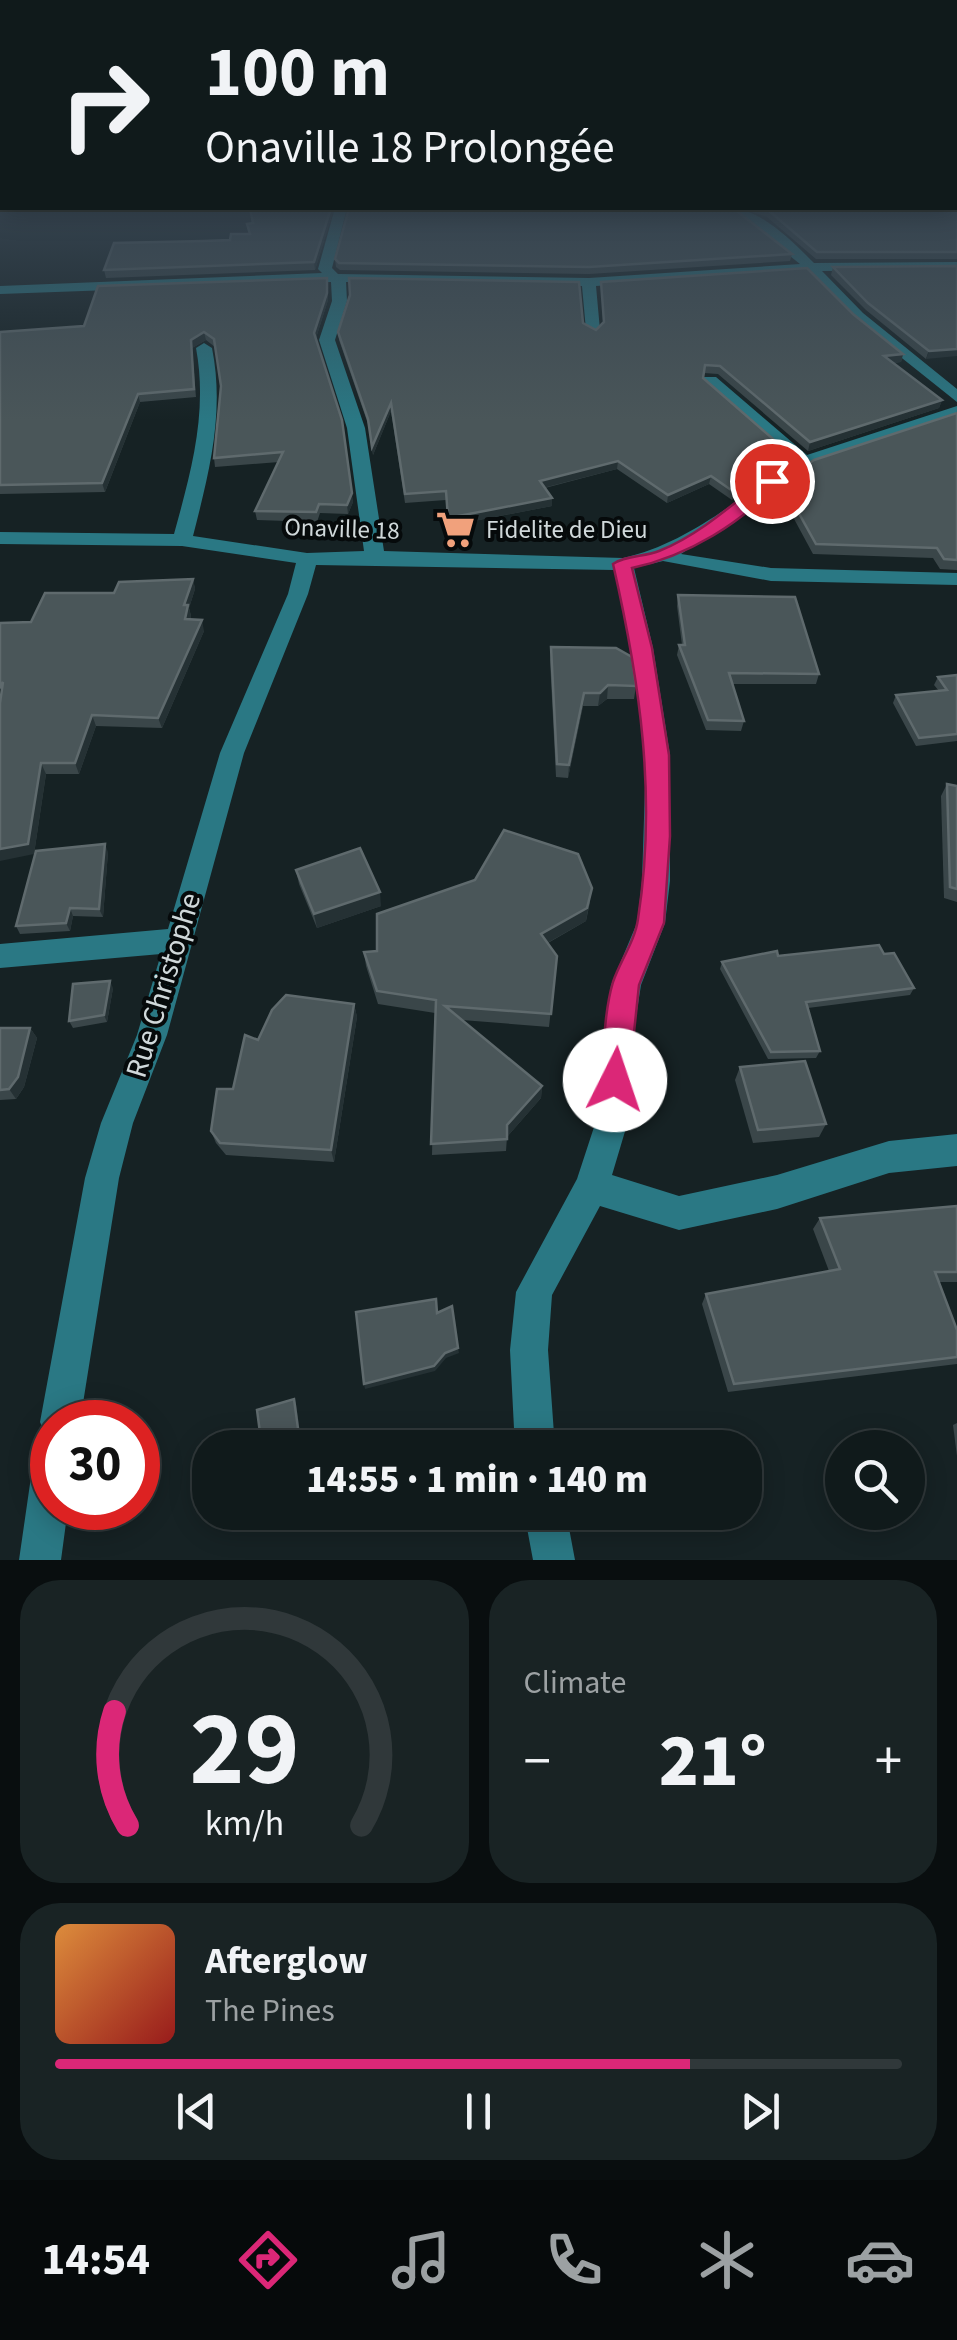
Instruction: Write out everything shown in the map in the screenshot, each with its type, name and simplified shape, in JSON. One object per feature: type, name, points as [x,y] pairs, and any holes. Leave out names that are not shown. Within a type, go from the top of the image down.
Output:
[{"type":"street","points":[[0,290],[330,277],[588,282],[679,276]]},
{"type":"street","points":[[817,276],[858,316],[957,398]]},
{"type":"street","points":[[330,277],[339,282],[342,298],[340,311],[328,330],[328,340],[356,428],[375,557]]},
{"type":"street","points":[[588,282],[593,330]]},
{"type":"street","points":[[182,540],[205,442],[210,369],[204,348]]},
{"type":"street","points":[[710,380],[804,462]]},
{"type":"street","points":[[664,556],[715,526],[772,481],[804,462],[957,411]]},
{"type":"street","name":"Onaville 18","points":[[0,538],[182,540],[307,559],[375,557],[622,564],[664,556]]},
{"type":"street","points":[[664,556],[695,566],[774,573],[957,579]]},
{"type":"street","name":"Rue Christophe","points":[[64,1400],[102,1178],[117,1123],[152,1035],[232,753],[298,594],[307,559]]},
{"type":"street","points":[[534,1430],[529,1350],[534,1292],[592,1186],[613,1118],[617,1043],[626,985],[651,923],[657,866],[658,755],[642,648],[622,564]]},
{"type":"street","points":[[0,956],[179,940]]},
{"type":"street","points":[[592,1186],[679,1213],[777,1192],[889,1157],[957,1150]]},
{"type":"street","points":[[40,1560],[44,1530]]},
{"type":"street","points":[[549,1530],[554,1560]]},
{"type":"building","points":[[692,276],[815,276],[853,314],[903,354],[884,356],[942,400],[810,442],[720,366],[705,365],[703,378],[789,453],[734,492],[711,476],[668,495],[618,461],[540,481],[552,498],[448,518],[446,491],[405,494],[391,403],[372,447],[368,419],[338,332],[350,295],[349,278],[579,282],[583,323],[596,330],[604,322],[601,282]]},
{"type":"building","points":[[842,276],[957,276],[957,349],[929,351],[868,303]]},
{"type":"building","points":[[327,278],[327,293],[314,333],[342,420],[352,493],[347,505],[319,504],[316,512],[255,511],[283,452],[214,458],[221,386],[214,339],[204,332],[191,340],[194,389],[138,394],[102,483],[0,485],[0,332],[84,326],[98,286]]},
{"type":"building","points":[[957,413],[957,560],[944,559],[937,548],[816,544],[782,483],[775,486],[814,460]]},
{"type":"building","points":[[193,579],[184,605],[188,605],[185,619],[202,620],[158,718],[92,715],[75,763],[41,763],[28,844],[0,849],[0,623],[31,622],[45,593],[114,593],[119,582]]},
{"type":"building","points":[[678,595],[795,597],[819,674],[729,673],[744,721],[708,720],[679,645],[685,645]]},
{"type":"building","points":[[551,647],[616,648],[632,657],[636,686],[608,685],[600,693],[584,693],[569,765],[557,764]]},
{"type":"building","points":[[957,675],[957,734],[919,738],[896,695],[947,690],[938,677]]},
{"type":"building","points":[[947,784],[957,786],[957,889],[950,887]]},
{"type":"building","points":[[504,830],[578,854],[592,888],[587,908],[541,934],[557,956],[551,1014],[445,1006],[542,1086],[507,1125],[507,1139],[431,1144],[436,1000],[377,991],[364,952],[377,951],[377,914],[475,880]]},
{"type":"building","points":[[105,844],[99,909],[70,908],[66,923],[16,926],[36,851]]},
{"type":"building","points":[[360,848],[380,892],[314,914],[296,870]]},
{"type":"building","points":[[879,945],[884,954],[894,953],[914,988],[806,1002],[820,1051],[771,1052],[722,962],[777,951],[778,956]]},
{"type":"building","points":[[110,981],[104,1015],[69,1021],[73,984]]},
{"type":"building","points":[[286,995],[354,1004],[331,1150],[220,1143],[211,1131],[217,1089],[233,1089],[245,1035],[258,1040],[272,1010]]},
{"type":"building","points":[[0,1028],[30,1028],[18,1077],[9,1089],[0,1090]]},
{"type":"building","points":[[805,1061],[826,1124],[758,1130],[740,1067]]},
{"type":"building","points":[[957,1206],[957,1272],[935,1272],[957,1330],[957,1357],[734,1384],[706,1294],[840,1269],[820,1218]]},
{"type":"building","points":[[436,1299],[437,1313],[452,1306],[458,1348],[445,1353],[434,1366],[364,1384],[356,1312]]},
{"type":"building","points":[[294,1399],[298,1430],[260,1430],[257,1410]]},
{"type":"place","name":"Fidelite de Dieu","points":[[456,529]]},
{"type":"route","points":[[615,1080],[626,985],[651,923],[658,836],[658,755],[642,648],[622,564],[664,556],[686,544],[772,481]]}]
